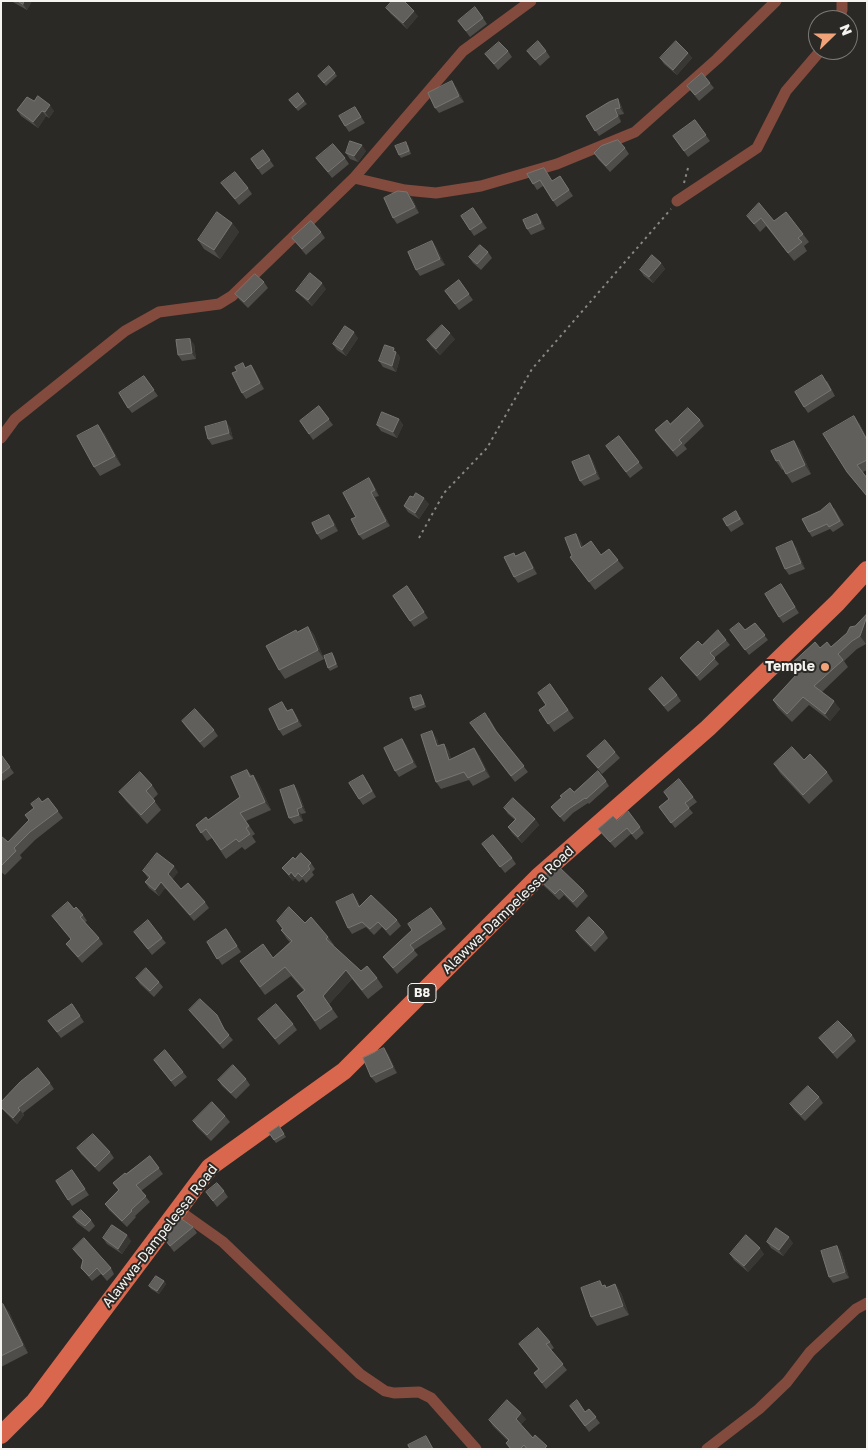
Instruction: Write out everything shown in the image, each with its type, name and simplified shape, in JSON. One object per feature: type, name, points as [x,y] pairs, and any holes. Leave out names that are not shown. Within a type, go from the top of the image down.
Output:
[{"type":"main road","name":"Alawwa-Dampelessa Road","points":[[1,1435],[35,1402],[210,1167],[344,1071],[538,877],[708,728],[837,603],[867,570]]},
{"type":"street","points":[[1,438],[15,419],[125,331],[159,312],[219,304],[232,296],[354,178],[463,51],[531,1]]},
{"type":"street","points":[[354,178],[405,190],[436,193],[481,186],[557,164],[635,132],[717,59],[776,1]]},
{"type":"street","points":[[677,201],[757,148],[786,91],[812,60]]},
{"type":"street","points":[[178,1210],[223,1242],[360,1374],[385,1391],[394,1393],[419,1392],[431,1398],[476,1449]]},
{"type":"street","points":[[706,1449],[759,1409],[787,1382],[810,1352],[856,1309],[867,1303]]},
{"type":"path","points":[[419,538],[444,493],[487,448],[532,369],[677,201],[688,168]]},
{"type":"building","points":[[392,1],[404,1],[414,11],[403,23],[386,8]]},
{"type":"building","points":[[475,7],[483,18],[466,31],[458,21]]},
{"type":"building","points":[[538,41],[546,51],[535,60],[527,51]]},
{"type":"building","points":[[676,41],[688,53],[673,70],[660,58]]},
{"type":"building","points":[[499,42],[508,51],[494,64],[485,54]]},
{"type":"building","points":[[329,66],[335,73],[324,83],[318,76]]},
{"type":"building","points":[[702,73],[710,83],[695,95],[687,86]]},
{"type":"building","points":[[452,81],[459,96],[435,108],[428,93]]},
{"type":"building","points":[[298,93],[304,101],[296,108],[289,100]]},
{"type":"building","points":[[38,96],[50,105],[33,122],[17,110],[27,97],[34,101]]},
{"type":"building","points":[[618,99],[620,108],[615,109],[618,116],[595,131],[586,116],[609,102]]},
{"type":"building","points":[[355,107],[361,117],[345,126],[339,116]]},
{"type":"building","points":[[695,120],[706,135],[684,151],[673,136]]},
{"type":"building","points":[[618,140],[625,148],[606,166],[594,153],[601,146]]},
{"type":"building","points":[[350,141],[362,145],[354,156],[346,153]]},
{"type":"building","points":[[406,142],[409,151],[399,155],[395,146]]},
{"type":"building","points":[[333,144],[345,158],[328,172],[316,158]]},
{"type":"building","points":[[263,150],[270,160],[258,169],[251,159]]},
{"type":"building","points":[[544,168],[552,181],[560,176],[569,190],[553,201],[540,180],[533,184],[527,174]]},
{"type":"building","points":[[235,172],[248,188],[235,199],[221,183]]},
{"type":"building","points":[[398,191],[407,192],[415,207],[393,218],[384,198]]},
{"type":"building","points":[[759,203],[774,221],[786,212],[803,234],[798,238],[802,242],[788,253],[761,218],[754,224],[747,216]]},
{"type":"building","points":[[473,208],[482,222],[470,230],[461,216]]},
{"type":"building","points":[[217,212],[232,223],[214,250],[198,240]]},
{"type":"building","points":[[537,214],[541,223],[527,229],[523,220]]},
{"type":"building","points":[[311,221],[321,232],[302,249],[292,238]]},
{"type":"building","points":[[432,241],[440,259],[416,270],[408,252]]},
{"type":"building","points":[[480,245],[488,252],[477,264],[469,257]]},
{"type":"building","points":[[652,255],[661,263],[649,277],[640,270]]},
{"type":"building","points":[[310,273],[322,283],[308,300],[296,291]]},
{"type":"building","points":[[255,274],[264,282],[244,302],[235,294]]},
{"type":"building","points":[[459,280],[469,294],[455,304],[445,291]]},
{"type":"building","points":[[442,325],[450,333],[436,349],[427,340]]},
{"type":"building","points":[[345,326],[354,332],[342,350],[333,344]]},
{"type":"building","points":[[190,339],[192,353],[178,355],[176,340]]},
{"type":"building","points":[[385,345],[394,348],[393,351],[396,352],[392,366],[379,361]]},
{"type":"building","points":[[243,363],[245,368],[251,365],[260,383],[242,393],[232,373],[237,371],[235,367]]},
{"type":"building","points":[[822,375],[831,390],[804,407],[795,392]]},
{"type":"building","points":[[144,376],[154,390],[128,408],[119,393]]},
{"type":"building","points":[[319,406],[329,419],[309,434],[300,421]]},
{"type":"building","points":[[688,408],[700,420],[679,440],[682,443],[673,451],[655,430],[667,420],[670,424]]},
{"type":"building","points":[[382,412],[399,419],[393,432],[377,425]]},
{"type":"building","points":[[854,416],[867,440],[867,460],[857,465],[867,478],[867,496],[847,472],[823,434]]},
{"type":"building","points":[[226,421],[229,433],[208,439],[205,427]]},
{"type":"building","points":[[98,425],[115,456],[94,467],[77,436]]},
{"type":"building","points":[[619,436],[639,462],[626,472],[606,446]]},
{"type":"building","points":[[794,441],[805,465],[786,474],[779,460],[776,461],[771,451]]},
{"type":"building","points":[[589,455],[596,473],[580,481],[572,462]]},
{"type":"building","points":[[369,478],[375,490],[371,492],[386,521],[359,535],[351,519],[356,517],[343,493]]},
{"type":"building","points":[[416,493],[424,498],[415,513],[404,506],[410,496],[413,497]]},
{"type":"building","points":[[830,503],[840,521],[829,527],[827,524],[809,532],[802,519],[820,511]]},
{"type":"building","points":[[736,511],[740,519],[727,526],[723,519]]},
{"type":"building","points":[[329,515],[334,525],[317,534],[312,523]]},
{"type":"building","points":[[576,534],[581,548],[591,541],[601,555],[609,549],[618,560],[589,582],[570,557],[572,556],[565,538]]},
{"type":"building","points":[[792,541],[801,563],[785,569],[776,548]]},
{"type":"building","points":[[525,552],[533,568],[514,577],[504,557],[514,553],[515,556]]},
{"type":"building","points":[[781,584],[795,607],[779,617],[765,594]]},
{"type":"building","points":[[407,586],[424,612],[410,621],[393,596]]},
{"type":"building","points":[[867,614],[867,620],[860,636],[838,654],[843,660],[814,686],[834,701],[825,714],[803,697],[787,714],[773,700],[797,674],[789,666],[815,642],[820,648],[827,642],[831,647],[847,633],[850,627],[855,626]]},
{"type":"building","points":[[739,623],[745,630],[755,623],[765,635],[745,650],[730,630]]},
{"type":"building","points":[[308,627],[318,650],[279,670],[266,646],[296,630],[297,632]]},
{"type":"building","points":[[718,630],[726,640],[710,653],[715,658],[697,676],[680,658],[698,641],[702,645]]},
{"type":"building","points":[[332,653],[336,664],[328,668],[324,656]]},
{"type":"building","points":[[662,677],[677,695],[664,706],[649,689]]},
{"type":"building","points":[[550,684],[568,710],[548,724],[539,710],[546,705],[538,693]]},
{"type":"building","points":[[421,695],[424,704],[413,708],[410,698]]},
{"type":"building","points":[[282,702],[287,711],[292,709],[298,721],[279,730],[269,709]]},
{"type":"building","points":[[195,709],[214,730],[200,742],[182,721]]},
{"type":"building","points":[[485,713],[495,730],[524,766],[511,776],[470,723]]},
{"type":"building","points":[[432,731],[437,746],[444,744],[449,760],[474,748],[485,770],[468,778],[464,772],[436,782],[421,735]]},
{"type":"building","points":[[402,739],[413,762],[395,771],[384,748]]},
{"type":"building","points":[[605,740],[615,752],[598,768],[587,756]]},
{"type":"building","points":[[792,747],[804,760],[810,754],[827,772],[803,795],[774,764]]},
{"type":"building","points":[[1,757],[10,767],[1,774]]},
{"type":"building","points":[[247,770],[250,777],[253,775],[265,802],[240,813],[249,826],[246,828],[250,834],[239,842],[236,839],[221,850],[206,829],[201,833],[196,825],[206,817],[208,820],[240,797],[231,777]]},
{"type":"building","points":[[598,771],[606,781],[586,799],[570,808],[560,817],[551,807],[562,797],[560,796],[570,788],[574,792]]},
{"type":"building","points":[[140,772],[152,785],[146,791],[155,801],[141,815],[119,792]]},
{"type":"building","points":[[363,775],[372,791],[359,799],[349,783]]},
{"type":"building","points":[[679,779],[693,797],[685,803],[689,808],[671,823],[659,807],[669,799],[664,792]]},
{"type":"building","points":[[294,785],[302,807],[297,809],[299,815],[289,818],[280,790]]},
{"type":"building","points":[[39,798],[42,802],[48,798],[58,811],[30,832],[14,848],[16,851],[1,866],[1,836],[8,842],[29,820],[25,815],[34,808],[31,804]]},
{"type":"building","points":[[513,798],[535,819],[518,837],[508,827],[516,819],[504,808]]},
{"type":"building","points":[[628,811],[640,827],[632,834],[627,828],[610,842],[598,829],[613,816],[617,820]]},
{"type":"building","points":[[493,835],[512,858],[500,867],[482,844]]},
{"type":"building","points":[[157,853],[174,866],[168,874],[181,889],[188,883],[205,902],[190,915],[161,882],[155,890],[145,882],[150,877],[143,871]]},
{"type":"building","points":[[301,853],[311,863],[308,866],[310,869],[302,877],[298,873],[295,877],[291,872],[289,875],[282,868],[293,857],[295,859]]},
{"type":"building","points":[[557,865],[584,891],[573,902],[560,889],[555,894],[540,880]]},
{"type":"building","points":[[353,894],[359,907],[371,895],[397,920],[386,930],[378,922],[370,929],[362,922],[348,928],[336,902]]},
{"type":"building","points":[[68,902],[83,915],[80,917],[99,938],[78,957],[66,944],[71,939],[52,916]]},
{"type":"building","points":[[289,907],[305,923],[311,917],[328,937],[326,939],[361,971],[367,966],[377,978],[362,990],[346,970],[323,996],[332,1009],[315,1021],[297,996],[305,990],[285,967],[260,987],[240,961],[263,944],[273,958],[292,941],[281,930],[283,929],[277,921]]},
{"type":"building","points":[[431,908],[442,923],[410,945],[414,950],[393,968],[383,957],[412,930],[408,924]]},
{"type":"building","points":[[589,917],[604,932],[591,946],[576,931]]},
{"type":"building","points":[[148,920],[162,938],[148,949],[134,932]]},
{"type":"building","points":[[226,929],[237,946],[217,959],[207,942]]},
{"type":"building","points":[[146,968],[159,982],[150,991],[136,978]]},
{"type":"building","points":[[200,999],[217,1015],[229,1035],[220,1044],[189,1010]]},
{"type":"building","points":[[72,1004],[80,1016],[57,1032],[48,1021]]},
{"type":"building","points":[[276,1004],[293,1024],[275,1039],[258,1019]]},
{"type":"building","points":[[838,1021],[852,1035],[833,1053],[819,1038]]},
{"type":"building","points":[[384,1048],[393,1067],[371,1077],[363,1058]]},
{"type":"building","points":[[165,1050],[183,1072],[171,1081],[154,1060]]},
{"type":"building","points":[[233,1065],[246,1079],[231,1093],[218,1080]]},
{"type":"building","points":[[38,1068],[50,1083],[18,1108],[20,1110],[13,1118],[1,1107],[1,1102],[20,1082]]},
{"type":"building","points":[[808,1086],[819,1097],[801,1115],[790,1104]]},
{"type":"building","points":[[212,1102],[225,1116],[207,1135],[193,1121]]},
{"type":"building","points":[[279,1126],[284,1134],[274,1140],[269,1133]]},
{"type":"building","points":[[93,1134],[110,1152],[95,1167],[77,1148]]},
{"type":"building","points":[[150,1156],[159,1168],[136,1185],[146,1196],[122,1221],[105,1204],[119,1190],[113,1183]]},
{"type":"building","points":[[72,1170],[85,1189],[68,1200],[56,1181]]},
{"type":"building","points":[[217,1183],[224,1191],[213,1201],[206,1192]]},
{"type":"building","points":[[81,1210],[91,1220],[85,1226],[73,1217]]},
{"type":"building","points":[[180,1218],[193,1227],[170,1246],[163,1237]]},
{"type":"building","points":[[112,1225],[127,1235],[118,1249],[103,1238]]},
{"type":"building","points":[[776,1228],[789,1237],[779,1250],[767,1242]]},
{"type":"building","points":[[746,1235],[760,1248],[744,1266],[730,1254]]},
{"type":"building","points":[[84,1238],[111,1268],[103,1275],[97,1268],[89,1276],[81,1268],[83,1260],[73,1249]]},
{"type":"building","points":[[837,1246],[845,1272],[829,1277],[821,1251]]},
{"type":"building","points":[[156,1276],[164,1281],[157,1291],[149,1286]]},
{"type":"building","points":[[600,1281],[602,1286],[605,1285],[606,1288],[615,1284],[623,1306],[591,1317],[581,1288]]},
{"type":"building","points":[[3,1304],[23,1345],[1,1356],[1,1305]]},
{"type":"building","points":[[538,1328],[550,1342],[546,1344],[563,1364],[542,1383],[534,1373],[539,1369],[519,1344]]},
{"type":"building","points":[[507,1400],[521,1413],[516,1419],[533,1438],[535,1435],[547,1446],[544,1449],[527,1449],[524,1445],[520,1449],[511,1449],[506,1443],[509,1440],[489,1420]]},
{"type":"building","points":[[577,1400],[585,1412],[589,1409],[596,1417],[585,1426],[570,1406]]},
{"type":"building","points":[[426,1436],[433,1449],[410,1449],[408,1445]]},
{"type":"place","name":"Temple","points":[[825,667]]}]
